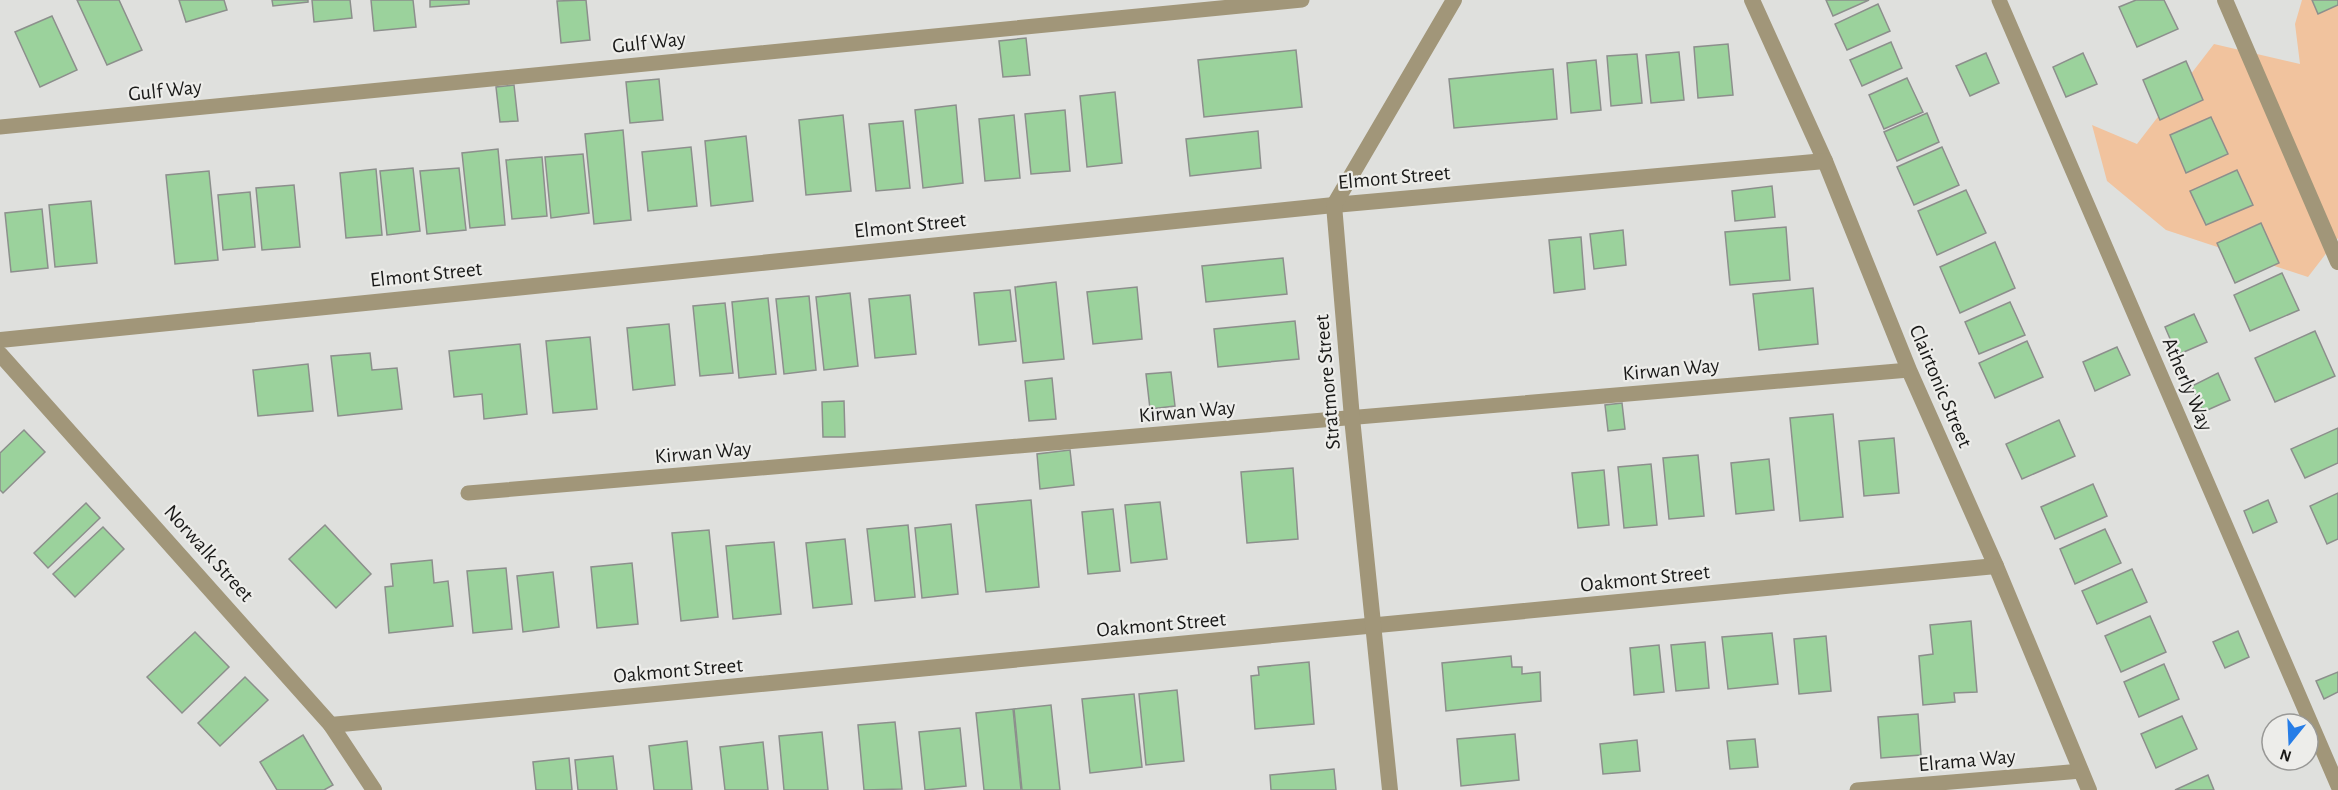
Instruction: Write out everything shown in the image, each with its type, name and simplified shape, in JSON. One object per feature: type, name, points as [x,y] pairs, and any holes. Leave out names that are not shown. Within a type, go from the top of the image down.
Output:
[{"type":"street","points":[[1334,205],[1454,0]]},
{"type":"street","name":"Clairtonic Street","points":[[1752,0],[1825,161],[1909,370],[1996,566],[2090,790]]},
{"type":"street","points":[[2225,0],[2338,262]]},
{"type":"street","name":"Elmont Street","points":[[0,340],[1334,205],[1825,161]]},
{"type":"street","name":"Stratmore Street","points":[[1334,205],[1352,417],[1390,790]]},
{"type":"street","name":"Norwalk Street","points":[[0,354],[331,725],[374,790]]},
{"type":"street","name":"Oakmont Street","points":[[331,725],[1996,566]]},
{"type":"lane","name":"Gulf Way","points":[[0,127],[1302,0]]},
{"type":"lane","name":"Atherly Way","points":[[1999,0],[2338,786]]},
{"type":"lane","name":"Kirwan Way","points":[[468,493],[1909,370]]},
{"type":"lane","name":"Elrama Way","points":[[1857,790],[2081,771]]},
{"type":"shaded area","points":[[2302,0],[2338,0],[2338,238],[2308,277],[2166,230],[2107,181],[2092,125],[2137,144],[2214,44],[2300,64],[2295,24]]},
{"type":"building","points":[[77,0],[119,0],[142,50],[107,65]]},
{"type":"building","points":[[179,0],[224,0],[227,10],[186,22]]},
{"type":"building","points":[[272,0],[308,0],[308,2],[273,6]]},
{"type":"building","points":[[312,0],[350,0],[352,18],[314,22]]},
{"type":"building","points":[[371,0],[413,0],[416,27],[374,31]]},
{"type":"building","points":[[430,0],[469,0],[469,4],[430,7]]},
{"type":"building","points":[[586,0],[590,40],[561,43],[557,1]]},
{"type":"building","points":[[1826,0],[1869,0],[1833,16]]},
{"type":"building","points":[[2136,0],[2164,0],[2178,29],[2137,47],[2119,7]]},
{"type":"building","points":[[2312,0],[2338,0],[2338,5],[2318,14]]},
{"type":"building","points":[[1878,4],[1890,31],[1847,50],[1835,24]]},
{"type":"building","points":[[52,16],[77,70],[40,87],[15,32]]},
{"type":"building","points":[[1026,38],[1030,75],[1003,77],[999,41]]},
{"type":"building","points":[[1891,42],[1902,68],[1862,86],[1850,60]]},
{"type":"building","points":[[1728,44],[1733,95],[1698,98],[1694,47]]},
{"type":"building","points":[[1296,50],[1302,107],[1204,117],[1198,60]]},
{"type":"building","points":[[1679,52],[1684,100],[1651,103],[1646,55]]},
{"type":"building","points":[[1986,53],[1999,83],[1970,96],[1956,66]]},
{"type":"building","points":[[2083,53],[2097,84],[2066,97],[2053,67]]},
{"type":"building","points":[[1637,54],[1642,103],[1611,106],[1607,56]]},
{"type":"building","points":[[1596,60],[1601,110],[1571,113],[1567,63]]},
{"type":"building","points":[[2186,61],[2203,100],[2160,120],[2143,80]]},
{"type":"building","points":[[1553,69],[1557,119],[1454,128],[1449,79]]},
{"type":"building","points":[[1907,78],[1923,112],[1884,129],[1869,95]]},
{"type":"building","points":[[659,79],[663,120],[630,123],[626,82]]},
{"type":"building","points":[[514,85],[518,121],[500,122],[496,87]]},
{"type":"building","points":[[1115,92],[1122,163],[1087,167],[1080,96]]},
{"type":"building","points":[[956,105],[963,183],[923,188],[915,110]]},
{"type":"building","points":[[1065,110],[1070,171],[1031,174],[1025,114]]},
{"type":"building","points":[[1927,113],[1939,142],[1897,161],[1884,132]]},
{"type":"building","points":[[843,115],[851,191],[806,195],[799,120]]},
{"type":"building","points":[[1014,115],[1020,178],[985,181],[979,119]]},
{"type":"building","points":[[2211,117],[2228,154],[2186,173],[2170,135]]},
{"type":"building","points":[[903,121],[910,188],[876,191],[869,124]]},
{"type":"building","points":[[623,130],[631,220],[594,224],[585,134]]},
{"type":"building","points":[[1258,131],[1261,168],[1190,176],[1186,139]]},
{"type":"building","points":[[746,136],[753,201],[711,206],[705,141]]},
{"type":"building","points":[[691,147],[697,206],[648,211],[642,152]]},
{"type":"building","points":[[1942,147],[1959,185],[1914,205],[1897,167]]},
{"type":"building","points":[[498,149],[505,225],[470,228],[462,153]]},
{"type":"building","points":[[583,154],[589,213],[551,218],[545,157]]},
{"type":"building","points":[[542,157],[547,216],[512,219],[506,160]]},
{"type":"building","points":[[413,168],[420,231],[387,235],[380,171]]},
{"type":"building","points":[[459,168],[466,230],[427,234],[420,171]]},
{"type":"building","points":[[376,169],[382,235],[346,238],[340,173]]},
{"type":"building","points":[[2237,170],[2253,205],[2206,225],[2190,191]]},
{"type":"building","points":[[209,171],[218,260],[175,264],[166,175]]},
{"type":"building","points":[[294,185],[300,247],[262,250],[256,188]]},
{"type":"building","points":[[1772,186],[1775,217],[1735,221],[1732,191]]},
{"type":"building","points":[[1966,190],[1986,233],[1937,255],[1918,211]]},
{"type":"building","points":[[250,192],[255,247],[223,250],[218,195]]},
{"type":"building","points":[[91,201],[97,263],[55,267],[49,205]]},
{"type":"building","points":[[42,209],[48,268],[11,272],[5,213]]},
{"type":"building","points":[[2261,223],[2279,263],[2235,283],[2217,243]]},
{"type":"building","points":[[1786,227],[1790,280],[1730,285],[1725,232]]},
{"type":"building","points":[[1623,230],[1626,265],[1594,269],[1590,234]]},
{"type":"building","points":[[1581,237],[1585,289],[1554,293],[1549,240]]},
{"type":"building","points":[[1995,242],[2015,288],[1960,313],[1940,267]]},
{"type":"building","points":[[1283,258],[1287,294],[1206,302],[1202,266]]},
{"type":"building","points":[[2282,273],[2299,310],[2250,331],[2234,295]]},
{"type":"building","points":[[1056,282],[1064,359],[1023,363],[1015,287]]},
{"type":"building","points":[[1137,287],[1142,339],[1093,344],[1087,292]]},
{"type":"building","points":[[1813,288],[1818,344],[1759,350],[1753,294]]},
{"type":"building","points":[[1010,290],[1016,341],[979,345],[974,293]]},
{"type":"building","points":[[850,293],[858,366],[824,370],[816,297]]},
{"type":"building","points":[[910,295],[916,354],[875,358],[869,299]]},
{"type":"building","points":[[809,296],[816,370],[784,374],[776,299]]},
{"type":"building","points":[[768,298],[776,374],[739,378],[732,302]]},
{"type":"building","points":[[2010,302],[2025,335],[1979,354],[1965,322]]},
{"type":"building","points":[[725,303],[733,373],[700,376],[693,306]]},
{"type":"building","points":[[2194,314],[2207,342],[2177,355],[2165,327]]},
{"type":"building","points":[[1295,321],[1299,359],[1218,367],[1214,329]]},
{"type":"building","points":[[669,324],[675,385],[633,390],[627,328]]},
{"type":"building","points":[[2315,331],[2335,376],[2275,402],[2255,358]]},
{"type":"building","points":[[590,337],[597,409],[553,413],[546,341]]},
{"type":"building","points":[[2027,341],[2043,377],[1995,398],[1979,363]]},
{"type":"building","points":[[520,344],[527,414],[484,419],[482,394],[454,397],[449,351]]},
{"type":"building","points":[[2117,347],[2130,375],[2095,391],[2083,362]]},
{"type":"building","points":[[370,353],[372,370],[397,368],[402,409],[338,416],[331,356]]},
{"type":"building","points":[[308,364],[313,411],[258,416],[253,370]]},
{"type":"building","points":[[1171,372],[1175,406],[1150,409],[1146,374]]},
{"type":"building","points":[[2218,373],[2230,400],[2203,412],[2192,386]]},
{"type":"building","points":[[1052,378],[1056,419],[1029,421],[1025,381]]},
{"type":"building","points":[[844,401],[845,437],[823,437],[822,402]]},
{"type":"building","points":[[1622,403],[1625,429],[1608,431],[1605,405]]},
{"type":"building","points":[[1833,414],[1843,517],[1800,521],[1790,418]]},
{"type":"building","points":[[2059,420],[2075,456],[2022,479],[2006,444]]},
{"type":"building","points":[[2338,428],[2338,463],[2305,478],[2291,449]]},
{"type":"building","points":[[24,430],[45,452],[3,493],[0,490],[0,453]]},
{"type":"building","points":[[1894,438],[1899,493],[1864,496],[1859,441]]},
{"type":"building","points":[[1070,450],[1074,485],[1040,489],[1037,454]]},
{"type":"building","points":[[1698,455],[1704,516],[1669,519],[1663,458]]},
{"type":"building","points":[[1769,459],[1774,510],[1736,514],[1731,463]]},
{"type":"building","points":[[1651,464],[1657,525],[1624,528],[1618,467]]},
{"type":"building","points":[[1293,468],[1298,539],[1247,543],[1241,472]]},
{"type":"building","points":[[1604,470],[1609,525],[1578,528],[1572,473]]},
{"type":"building","points":[[2093,484],[2107,516],[2055,539],[2041,507]]},
{"type":"building","points":[[2338,493],[2338,539],[2327,544],[2310,506]]},
{"type":"building","points":[[1031,500],[1039,587],[986,592],[976,505]]},
{"type":"building","points":[[2268,500],[2277,522],[2253,533],[2244,511]]},
{"type":"building","points":[[1160,502],[1167,559],[1131,563],[1125,505]]},
{"type":"building","points":[[86,503],[100,518],[48,568],[34,553]]},
{"type":"building","points":[[1113,509],[1120,571],[1088,574],[1082,512]]},
{"type":"building","points":[[951,524],[958,594],[922,598],[915,528]]},
{"type":"building","points":[[325,525],[371,574],[336,608],[289,559]]},
{"type":"building","points":[[908,525],[915,597],[875,601],[867,529]]},
{"type":"building","points":[[103,527],[124,549],[75,597],[53,574]]},
{"type":"building","points":[[2105,529],[2121,563],[2075,584],[2060,549]]},
{"type":"building","points":[[709,530],[718,617],[681,621],[672,533]]},
{"type":"building","points":[[845,539],[852,604],[813,608],[806,543]]},
{"type":"building","points":[[774,542],[781,614],[733,619],[726,546]]},
{"type":"building","points":[[432,560],[434,583],[448,581],[453,626],[389,633],[385,587],[393,586],[391,564]]},
{"type":"building","points":[[632,563],[638,624],[597,628],[591,567]]},
{"type":"building","points":[[506,568],[512,629],[473,633],[467,571]]},
{"type":"building","points":[[2132,569],[2147,602],[2097,624],[2082,591]]},
{"type":"building","points":[[553,572],[559,627],[523,632],[517,576]]},
{"type":"building","points":[[2150,616],[2166,652],[2121,672],[2105,636]]},
{"type":"building","points":[[1971,621],[1977,692],[1954,693],[1955,702],[1923,705],[1919,656],[1933,654],[1930,625]]},
{"type":"building","points":[[2238,631],[2249,657],[2225,668],[2213,642]]},
{"type":"building","points":[[195,632],[229,667],[182,713],[147,677]]},
{"type":"building","points":[[1772,633],[1778,684],[1728,689],[1722,637]]},
{"type":"building","points":[[1826,636],[1831,691],[1799,694],[1794,639]]},
{"type":"building","points":[[1705,642],[1709,688],[1676,691],[1671,645]]},
{"type":"building","points":[[1659,645],[1664,692],[1634,695],[1630,648]]},
{"type":"building","points":[[1511,656],[1512,667],[1522,667],[1522,674],[1540,672],[1541,701],[1446,711],[1442,663]]},
{"type":"building","points":[[1309,662],[1314,724],[1255,729],[1251,676],[1259,675],[1258,667]]},
{"type":"building","points":[[2164,664],[2179,699],[2139,717],[2124,682]]},
{"type":"building","points":[[2338,672],[2338,692],[2324,699],[2316,681]]},
{"type":"building","points":[[245,677],[268,700],[220,746],[198,723]]},
{"type":"building","points":[[1177,690],[1184,761],[1146,765],[1139,694]]},
{"type":"building","points":[[1134,694],[1142,767],[1090,773],[1082,699]]},
{"type":"building","points":[[1051,705],[1060,790],[1022,790],[1014,709]]},
{"type":"building","points":[[1013,709],[1021,790],[984,790],[976,713]]},
{"type":"building","points":[[1918,714],[1921,755],[1881,758],[1878,717]]},
{"type":"building","points":[[2182,716],[2197,749],[2156,768],[2141,734]]},
{"type":"building","points":[[895,722],[902,789],[864,790],[858,725]]},
{"type":"building","points":[[960,728],[966,786],[925,790],[919,732]]},
{"type":"building","points":[[822,732],[828,790],[784,790],[779,736]]},
{"type":"building","points":[[1515,734],[1519,780],[1461,786],[1457,739]]},
{"type":"building","points":[[303,735],[333,785],[324,790],[277,790],[260,762]]},
{"type":"building","points":[[1755,739],[1758,767],[1730,769],[1727,741]]},
{"type":"building","points":[[1637,740],[1640,771],[1603,774],[1600,744]]},
{"type":"building","points":[[687,741],[692,790],[654,790],[649,746]]},
{"type":"building","points":[[763,742],[768,790],[725,790],[720,747]]},
{"type":"building","points":[[613,756],[617,790],[578,790],[575,760]]},
{"type":"building","points":[[569,758],[572,790],[536,790],[533,762]]},
{"type":"building","points":[[1334,769],[1336,790],[1271,790],[1270,775]]},
{"type":"building","points":[[2208,775],[2214,790],[2175,790]]}]
